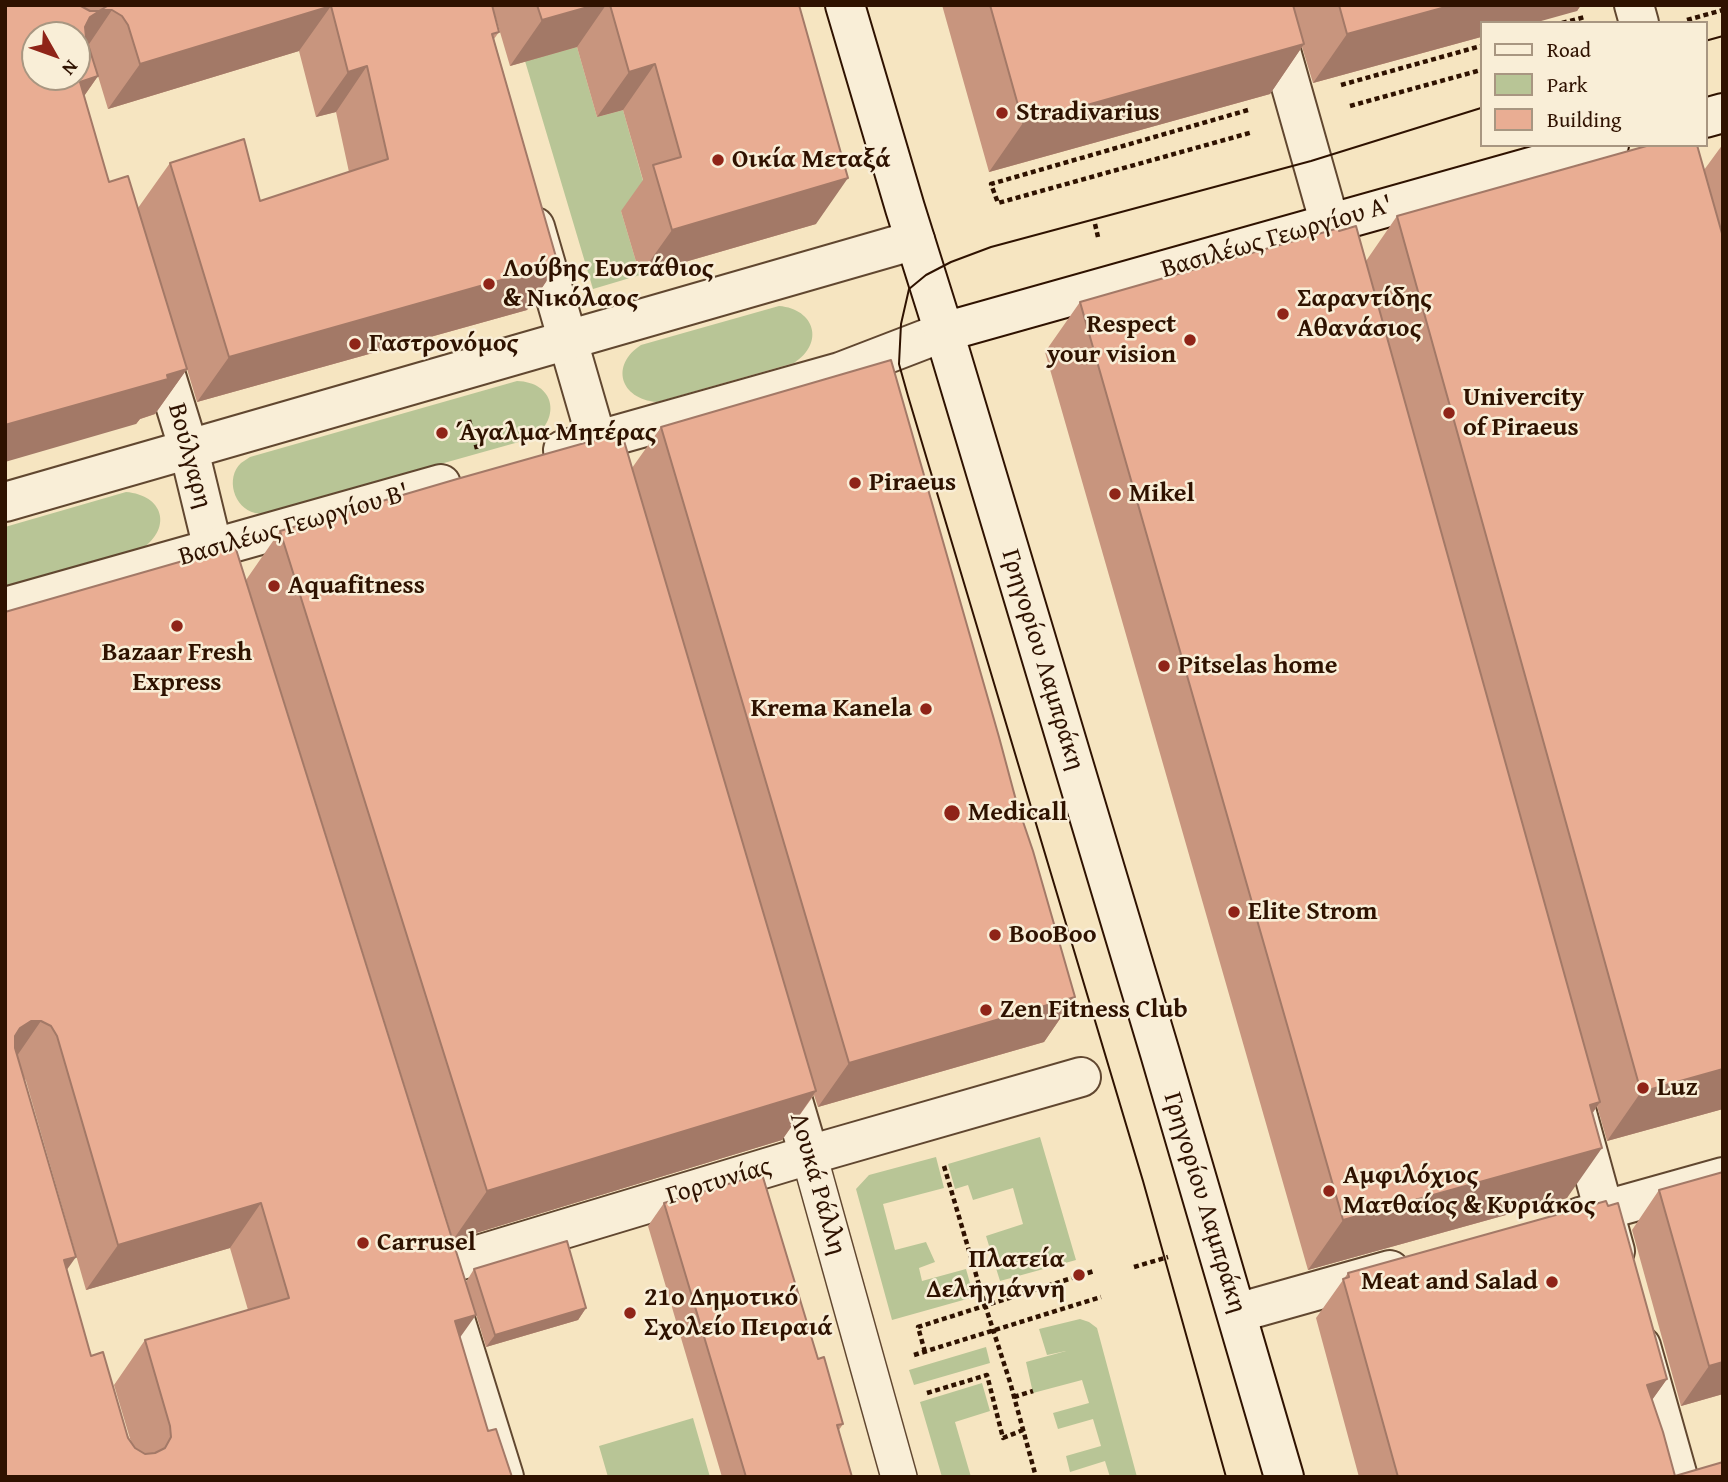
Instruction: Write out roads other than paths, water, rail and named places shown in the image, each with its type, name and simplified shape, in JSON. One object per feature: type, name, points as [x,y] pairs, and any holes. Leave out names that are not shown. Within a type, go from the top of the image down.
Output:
[{"type":"street","name":"Γρηγορίου Λαμπράκη","points":[[845,5],[1284,1477]]},
{"type":"street","points":[[1268,5],[1349,292]]},
{"type":"street","name":"Βασιλέως Γεωργίου Α'","points":[[944,332],[1602,147]]},
{"type":"street","points":[[526,199],[616,506]]},
{"type":"street","points":[[5,502],[915,240]]},
{"type":"street","name":"Βούλγαρη","points":[[148,317],[189,450],[212,549],[234,617]]},
{"type":"street","points":[[534,458],[840,372],[944,332]]},
{"type":"street","name":"Βασιλέως Γεωργίου Β'","points":[[5,607],[470,476]]},
{"type":"street","name":"Λουκά Ράλλη","points":[[774,1036],[899,1477]]},
{"type":"street","name":"Γορτυνίας","points":[[504,1477],[434,1254],[809,1155],[1081,1077]]},
{"type":"street","points":[[1567,1077],[1622,1277]]},
{"type":"street","points":[[1550,1226],[1723,1177]]},
{"type":"street","points":[[1237,1313],[1416,1263]]},
{"type":"street","points":[[1633,1317],[1678,1477]]},
{"type":"tram line","points":[[1707,40],[1723,36]]},
{"type":"tram line","points":[[1226,1477],[1143,1181],[908,396],[899,364],[901,324],[909,289],[926,275],[951,262],[991,247],[1311,161],[1480,108]]},
{"type":"place","name":"Stradivarius","points":[[1002,113]]},
{"type":"place","name":"Οικία Μεταξά","points":[[718,160]]},
{"type":"place","name":"Λούβης Ευστάθιος & Νικόλαος","points":[[489,284]]},
{"type":"place","name":"Σαραντίδης Αθανάσιος","points":[[1283,314]]},
{"type":"place","name":"Respect your vision","points":[[1190,340]]},
{"type":"place","name":"Γαστρονόμος","points":[[355,344]]},
{"type":"place","name":"Univercity of Piraeus","points":[[1449,413]]},
{"type":"place","name":"Άγαλμα Μητέρας","points":[[442,433]]},
{"type":"place","name":"Piraeus","points":[[855,483]]},
{"type":"place","name":"Mikel","points":[[1115,494]]},
{"type":"place","name":"Aquafitness","points":[[274,586]]},
{"type":"place","name":"Bazaar Fresh Express","points":[[177,626]]},
{"type":"place","name":"Pitselas home","points":[[1164,666]]},
{"type":"place","name":"Krema Kanela","points":[[926,709]]},
{"type":"place","name":"Medicall","points":[[952,813]]},
{"type":"place","name":"Elite Strom","points":[[1234,912]]},
{"type":"place","name":"BooBoo","points":[[995,935]]},
{"type":"place","name":"Zen Fitness Club","points":[[986,1010]]},
{"type":"place","name":"Luz","points":[[1643,1088]]},
{"type":"place","name":"Αμφιλόχιος Ματθαίος & Κυριάκος","points":[[1329,1191]]},
{"type":"place","name":"Carrusel","points":[[363,1243]]},
{"type":"place","name":"Πλατεία Δεληγιάννη","points":[[1079,1275]]},
{"type":"place","name":"Meat and Salad","points":[[1552,1282]]},
{"type":"place","name":"21ο Δημοτικό Σχολείο Πειραιά","points":[[630,1313]]}]
